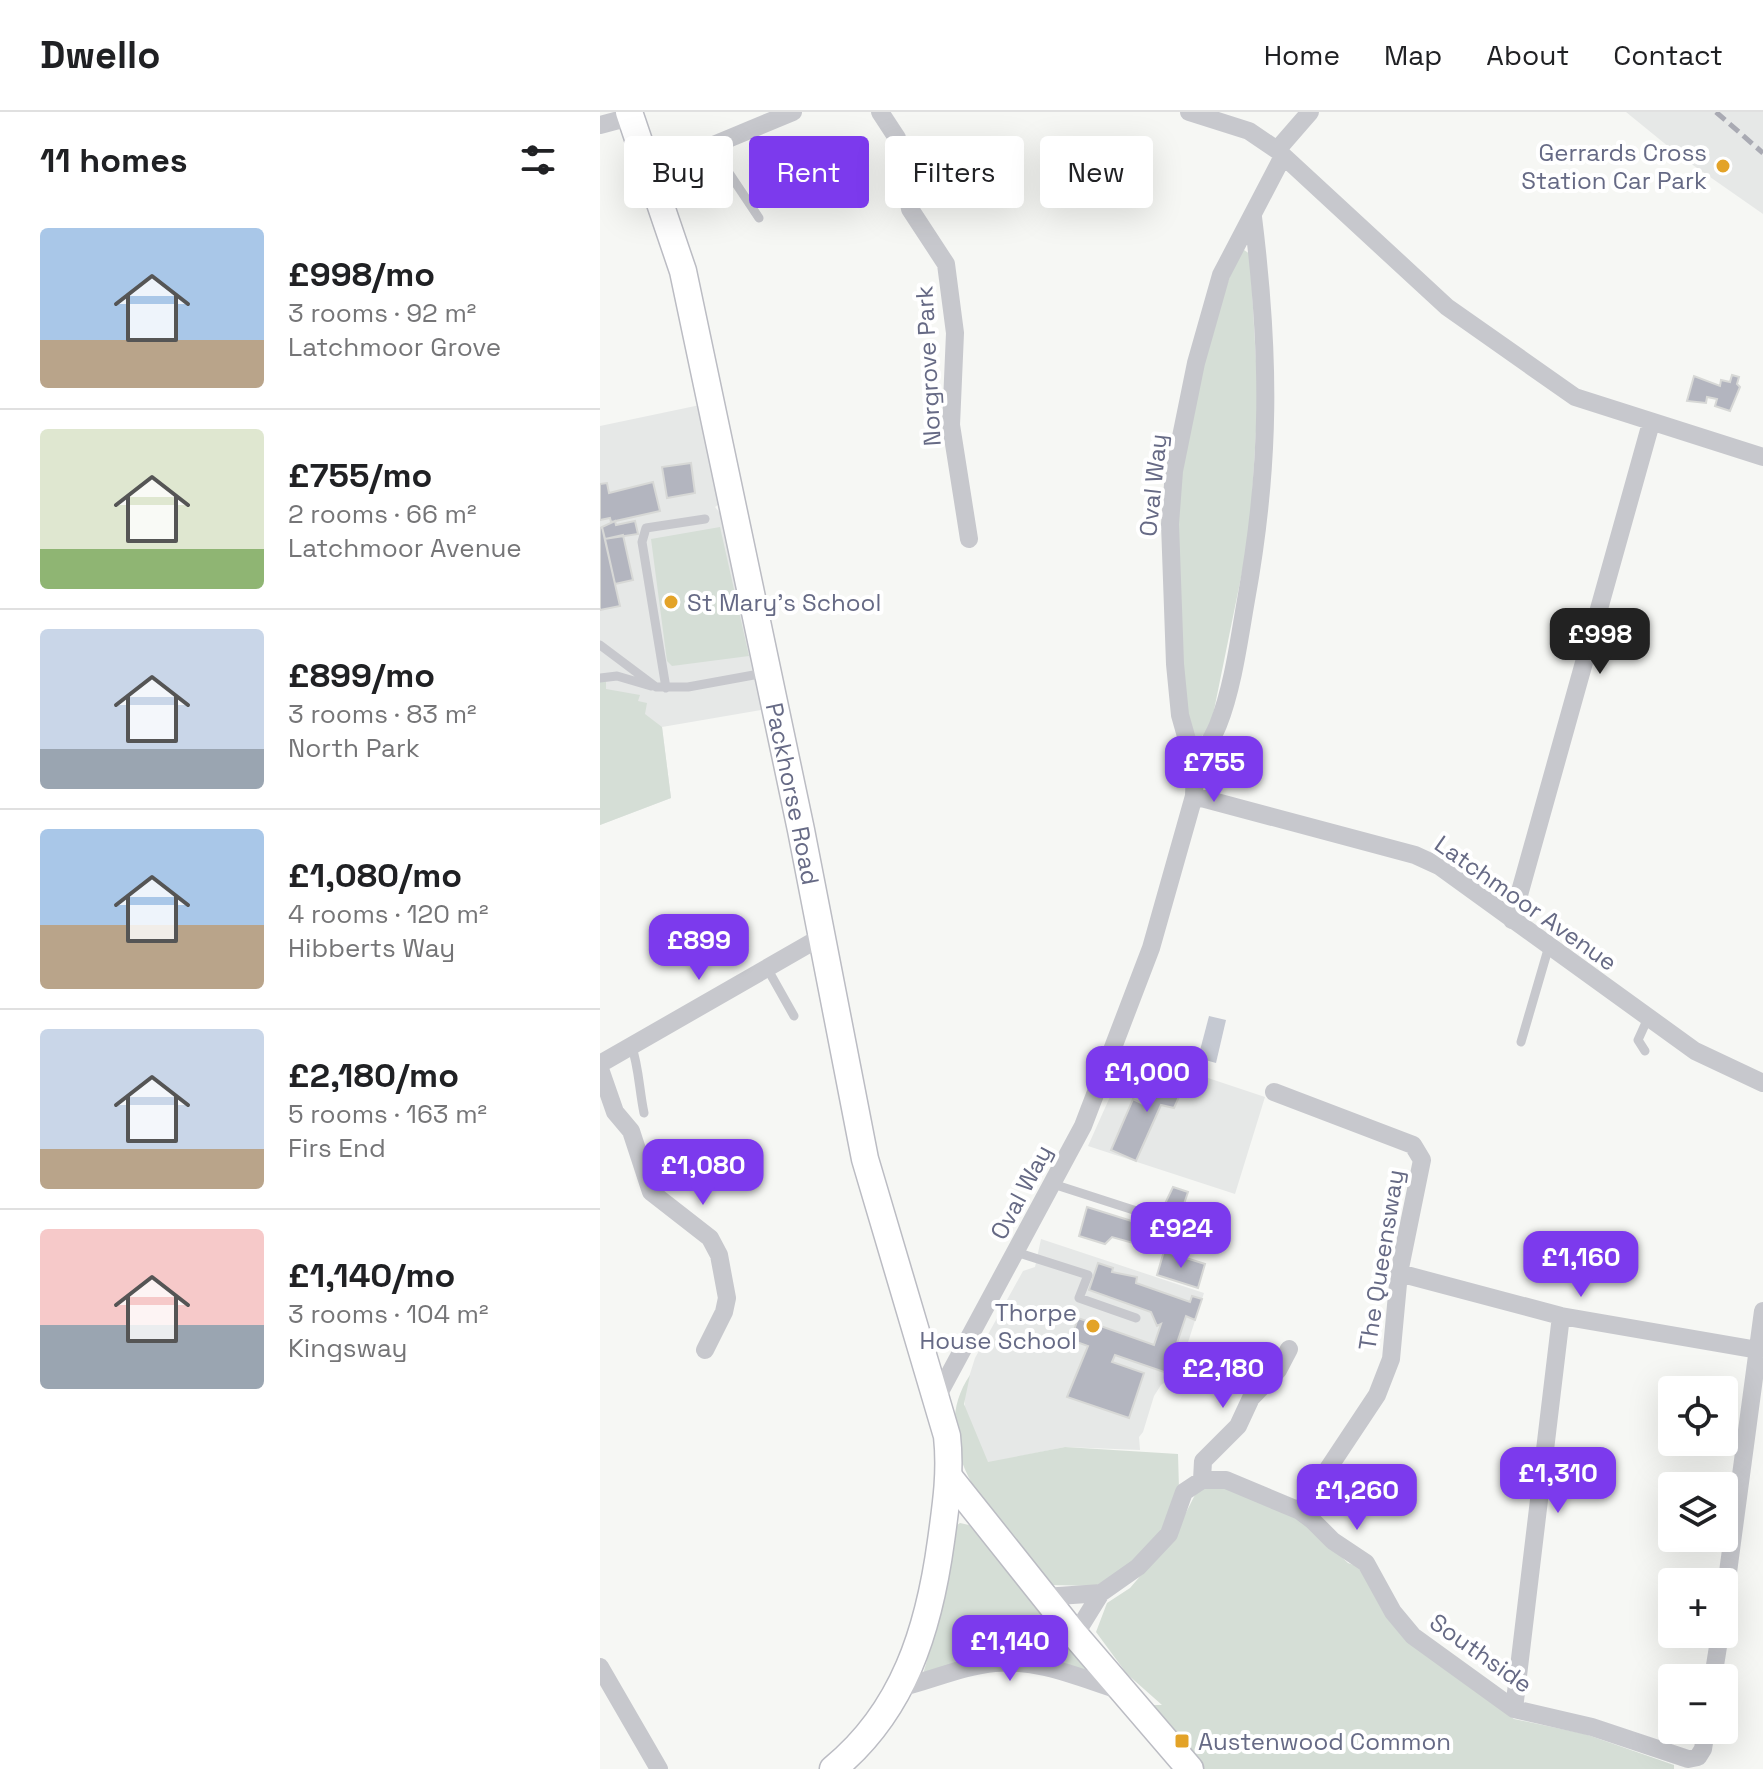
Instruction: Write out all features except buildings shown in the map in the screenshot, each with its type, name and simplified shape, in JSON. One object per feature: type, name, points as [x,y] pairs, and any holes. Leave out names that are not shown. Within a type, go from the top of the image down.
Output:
[{"type":"main road","name":"Packhorse Road","points":[[629,114],[637,136]]},
{"type":"main road","name":"Packhorse Road","points":[[662,208],[683,271],[768,673],[865,1159],[947,1436],[950,1478],[930,1611],[916,1657],[875,1728],[833,1769]]},
{"type":"main road","points":[[950,1478],[1075,1635],[1190,1769]]},
{"type":"street","points":[[733,137],[793,112]]},
{"type":"street","name":"Norgrove Park","points":[[880,112],[897,138],[910,209],[946,264],[955,333],[951,425],[969,539]]},
{"type":"street","points":[[1189,112],[1249,131],[1280,153],[1447,307],[1575,397],[1763,457]]},
{"type":"street","name":"Oval Way","points":[[936,1399],[1083,1126],[1151,948],[1194,796],[1195,768],[1180,715],[1175,664],[1170,524],[1174,471],[1196,363],[1221,275],[1253,217],[1280,153],[1310,112]]},
{"type":"street","points":[[600,125],[629,114]]},
{"type":"street","name":"Oval Way","points":[[1195,768],[1218,724],[1241,629],[1265,475],[1264,307],[1253,217]]},
{"type":"street","points":[[1512,920],[1651,423]]},
{"type":"street","name":"Latchmoor Avenue","points":[[1194,796],[1415,855],[1439,866],[1695,1051],[1763,1083]]},
{"type":"street","points":[[705,1350],[724,1312],[727,1298],[719,1255],[710,1238],[651,1192],[631,1131],[615,1112],[600,1066],[631,1044],[821,937]]},
{"type":"street","name":"The Queensway","points":[[1274,1092],[1413,1145],[1419,1151],[1418,1185],[1399,1273],[1391,1359],[1377,1395],[1300,1511]]},
{"type":"street","points":[[1399,1273],[1561,1316],[1758,1350]]},
{"type":"street","points":[[1729,1568],[1763,1311]]},
{"type":"street","points":[[1514,1709],[1561,1316]]},
{"type":"street","points":[[1075,1635],[1101,1593],[1156,1551],[1169,1534],[1184,1492],[1202,1480],[1203,1461],[1238,1426],[1251,1398],[1278,1370],[1289,1349]]},
{"type":"street","name":"Southside","points":[[1202,1480],[1226,1480],[1300,1511],[1333,1541],[1366,1563],[1388,1605],[1413,1636],[1514,1709],[1592,1727],[1688,1759],[1698,1757],[1704,1744]]},
{"type":"street","points":[[1044,1597],[1101,1593]]},
{"type":"street","points":[[899,1688],[969,1668],[1018,1662],[1055,1668],[1122,1691]]},
{"type":"street","points":[[600,1667],[659,1769]]},
{"type":"lane","points":[[733,179],[759,218]]},
{"type":"lane","points":[[661,688],[642,542],[646,528],[705,519]]},
{"type":"lane","points":[[600,645],[661,688]]},
{"type":"lane","points":[[600,678],[617,676],[661,688],[768,673]]},
{"type":"lane","points":[[1521,1042],[1549,946]]},
{"type":"lane","points":[[767,968],[794,1016]]},
{"type":"lane","points":[[1645,1051],[1638,1040],[1648,1018]]},
{"type":"lane","points":[[631,1044],[640,1069],[638,1087],[644,1113]]},
{"type":"lane","points":[[1053,1184],[1180,1225],[1189,1242]]},
{"type":"lane","points":[[1016,1252],[1088,1275],[1079,1298],[1136,1318]]},
{"type":"shaded area","points":[[1626,112],[1763,112],[1763,214],[1680,156]]},
{"type":"shaded area","points":[[1244,250],[1250,254],[1258,397],[1250,533],[1213,715],[1206,733],[1198,739],[1190,734],[1179,621],[1177,564],[1182,476],[1192,411],[1208,347],[1238,253]]},
{"type":"shaded area","name":"St Mary's School","points":[[700,405],[719,504],[715,507],[725,519],[767,709],[662,727],[671,798],[600,825],[600,426]]},
{"type":"shaded area","points":[[720,527],[749,656],[672,666],[667,661],[651,539]]},
{"type":"shaded area","points":[[600,682],[606,682],[606,689],[640,695],[638,701],[647,703],[645,714],[662,727],[671,798],[600,825]]},
{"type":"shaded area","points":[[1209,1016],[1226,1020],[1216,1063],[1198,1058]]},
{"type":"shaded area","points":[[1130,1052],[1265,1097],[1235,1194],[1088,1146]]},
{"type":"shaded area","name":"Thorpe House School","points":[[1041,1239],[1204,1293],[1178,1373],[1161,1385],[1154,1396],[1139,1437],[1140,1450],[1065,1447],[987,1463],[965,1408],[964,1393],[975,1358],[1023,1271],[1035,1267]]},
{"type":"shaded area","points":[[970,1375],[964,1404],[988,1462],[1065,1447],[1178,1454],[1179,1489],[1160,1536],[1122,1572],[1095,1586],[1051,1585],[993,1515],[975,1489],[962,1461],[955,1432],[957,1403]]},
{"type":"shaded area","points":[[1222,1484],[1303,1521],[1348,1563],[1371,1571],[1405,1639],[1514,1719],[1585,1734],[1674,1765],[1674,1769],[1201,1769],[1150,1705],[1162,1705],[1127,1674],[1096,1632],[1107,1603],[1130,1588],[1173,1538],[1199,1487]]},
{"type":"shaded area","points":[[960,1523],[969,1525],[1100,1679],[1067,1668],[923,1674],[940,1616],[954,1527]]},
{"type":"railway","points":[[1716,112],[1763,153]]},
{"type":"place","name":"Gerrards Cross Station Car Park","points":[[1723,166]]},
{"type":"place","name":"St Mary's School","points":[[671,602]]},
{"type":"place","name":"Thorpe House School","points":[[1093,1326]]},
{"type":"place","name":"Austenwood Common","points":[[1182,1741]]}]
